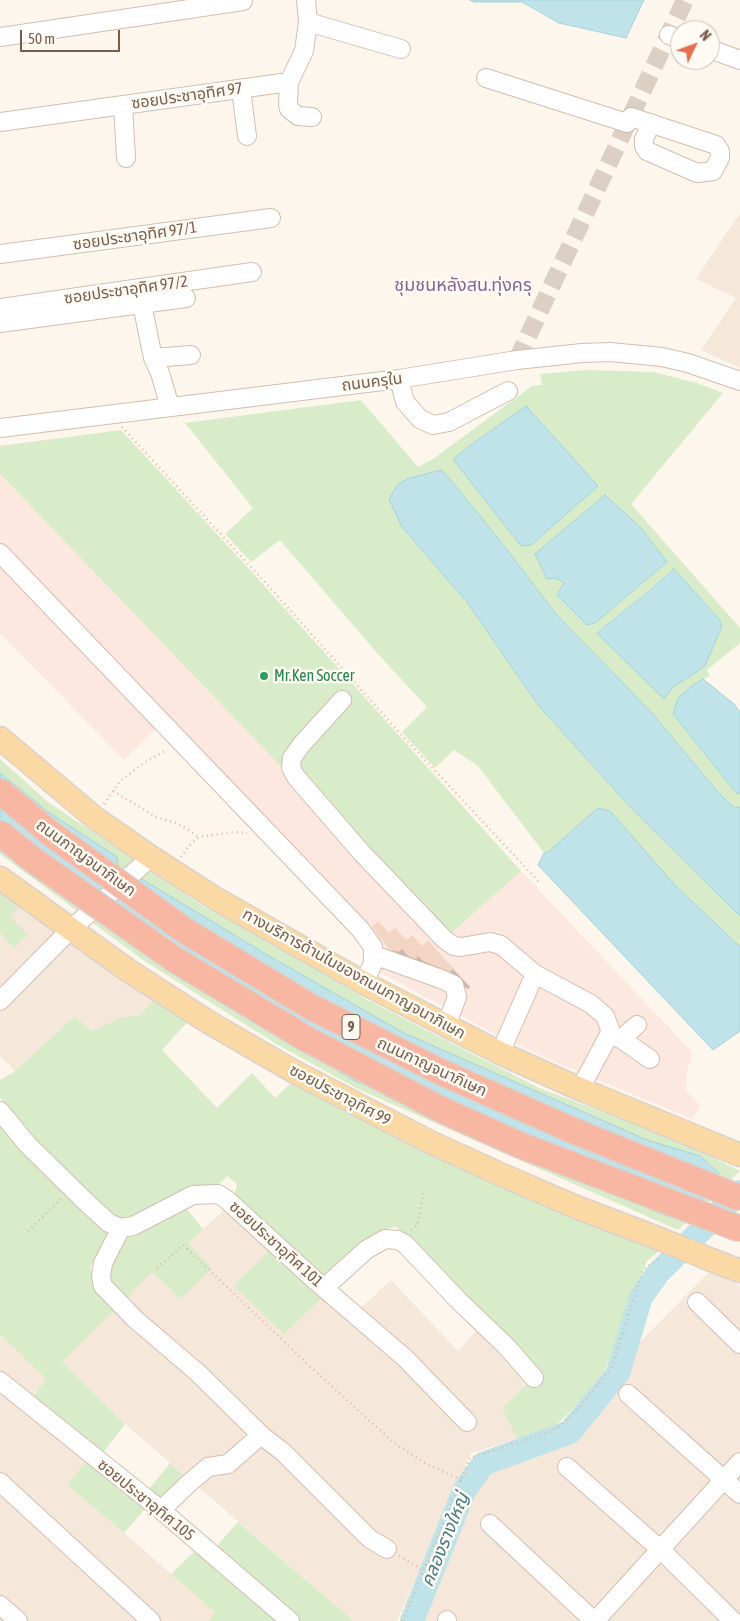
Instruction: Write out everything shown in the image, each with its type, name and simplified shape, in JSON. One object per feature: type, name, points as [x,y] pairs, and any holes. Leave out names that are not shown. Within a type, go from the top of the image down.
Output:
[{"type":"highway","name":"ถนนกาญจนาภิเษก","points":[[0,791],[50,833],[184,930],[311,1008],[443,1074],[574,1131],[740,1198]]},
{"type":"highway","name":"ถนนกาญจนาภิเษก","points":[[0,833],[32,859],[174,959],[314,1042],[440,1109],[520,1144],[740,1229]]},
{"type":"main road","name":"ทางบริการด้านในของถนนกาญจนาภิเษก","points":[[0,738],[95,818],[151,856],[213,896],[364,983],[500,1053],[580,1089],[740,1155]]},
{"type":"main road","name":"ซอยประชาอุทิศ 99","points":[[0,878],[129,971],[210,1023],[357,1105],[500,1174],[662,1247],[709,1259],[740,1271]]},
{"type":"street","points":[[306,0],[308,22],[304,51],[289,82],[288,104],[289,109],[298,116],[312,117]]},
{"type":"street","points":[[0,37],[242,1]]},
{"type":"street","points":[[308,22],[401,49]]},
{"type":"street","points":[[720,53],[740,60]]},
{"type":"street","points":[[486,78],[629,120],[651,123]]},
{"type":"street","name":"ซอยประชาอุทิศ 97","points":[[0,122],[289,82]]},
{"type":"street","points":[[240,89],[247,136]]},
{"type":"street","points":[[123,105],[126,158]]},
{"type":"street","name":"ซอยประชาอุทิศ 97/1","points":[[0,254],[271,218]]},
{"type":"street","name":"ซอยประชาอุทิศ 97/2","points":[[0,308],[252,272]]},
{"type":"street","points":[[0,323],[186,298]]},
{"type":"street","points":[[142,304],[153,358],[160,373],[170,407]]},
{"type":"street","name":"ถนนครุใน","points":[[0,428],[399,379],[517,360],[610,352],[662,357],[688,363],[740,381]]},
{"type":"street","points":[[153,358],[191,355]]},
{"type":"street","points":[[399,379],[405,402],[420,419],[433,425],[449,422],[508,391]]},
{"type":"street","points":[[0,552],[360,929],[373,947],[374,955],[373,963],[364,983]]},
{"type":"street","points":[[342,700],[301,745],[292,758],[291,768],[296,777],[361,852],[446,940],[454,946],[461,948],[490,942],[501,945],[535,974],[591,1004],[605,1016],[615,1037],[650,1058]]},
{"type":"street","points":[[0,1001],[70,930],[151,856]]},
{"type":"street","points":[[374,955],[454,985],[457,997],[446,1026]]},
{"type":"street","points":[[500,1053],[535,974]]},
{"type":"street","points":[[580,1089],[615,1037],[637,1025]]},
{"type":"street","points":[[0,1111],[28,1145],[71,1188],[109,1223],[121,1228],[103,1263],[101,1276],[104,1286],[136,1320],[197,1372],[261,1435],[283,1452],[370,1539],[387,1549]]},
{"type":"street","name":"ซอยประชาอุทิศ 101","points":[[121,1228],[133,1226],[193,1195],[218,1194],[226,1199],[405,1358],[467,1422]]},
{"type":"street","points":[[324,1288],[366,1250],[385,1239],[398,1240],[406,1244],[458,1300],[507,1347],[534,1378]]},
{"type":"street","points":[[697,1302],[740,1344]]},
{"type":"street","name":"ซอยประชาอุทิศ 105","points":[[0,1382],[161,1510],[290,1621]]},
{"type":"street","points":[[628,1394],[740,1494]]},
{"type":"street","points":[[161,1510],[208,1467],[228,1464],[261,1435]]},
{"type":"street","points":[[490,1524],[594,1621],[740,1462]]},
{"type":"street","points":[[567,1467],[661,1550],[733,1621]]},
{"type":"street","points":[[0,1482],[151,1621]]},
{"type":"street","points":[[0,1605],[18,1621]]},
{"type":"path","points":[[121,413],[122,428],[540,884]]},
{"type":"path","points":[[95,818],[120,781],[144,763],[181,741]]},
{"type":"path","points":[[113,791],[156,817],[179,824],[199,837]]},
{"type":"path","points":[[172,870],[189,846],[199,837],[234,832],[248,833],[262,827]]},
{"type":"path","points":[[28,1231],[71,1188]]},
{"type":"path","points":[[398,1240],[417,1226],[424,1192]]},
{"type":"path","points":[[157,1268],[183,1245],[315,1372],[394,1443],[425,1462],[461,1480]]},
{"type":"path","points":[[403,1621],[470,1458],[552,1432],[581,1406],[612,1367],[644,1270],[662,1247]]},
{"type":"path","points":[[387,1549],[424,1570]]},
{"type":"shaded area","points":[[740,213],[740,368],[701,350],[736,298],[696,279]]},
{"type":"shaded area","points":[[0,474],[290,776],[439,944],[521,871],[692,1052],[686,1078],[686,1091],[701,1106],[692,1119],[552,1061],[485,1029],[374,969],[364,948],[157,728],[124,760],[0,633]]},
{"type":"shaded area","points":[[23,903],[160,994],[140,1015],[122,1017],[90,1031],[75,1016],[15,1071],[0,1056],[0,933],[13,948],[10,917]]},
{"type":"shaded area","points":[[228,1207],[273,1246],[283,1334],[324,1296],[351,1317],[391,1280],[458,1351],[477,1330],[527,1384],[502,1408],[517,1439],[471,1453],[397,1621],[354,1621],[125,1424],[62,1362],[152,1272],[181,1299],[187,1243]]},
{"type":"shaded area","points":[[710,1271],[725,1274],[740,1287],[740,1621],[424,1621],[429,1604],[481,1478],[506,1462],[563,1442],[626,1377],[638,1344]]},
{"type":"shaded area","points":[[0,1334],[46,1379],[32,1397],[96,1448],[69,1485],[215,1612],[208,1621],[0,1621]]},
{"type":"green space","points":[[586,370],[653,372],[697,383],[723,393],[631,504],[740,628],[740,643],[707,670],[710,676],[693,685],[673,714],[737,794],[740,793],[740,807],[734,808],[717,791],[652,713],[555,613],[502,543],[441,470],[410,478],[402,527],[467,602],[538,705],[631,808],[740,916],[740,947],[674,884],[548,852],[544,853],[478,766],[454,750],[435,768],[402,732],[427,707],[377,653],[280,540],[251,562],[225,534],[253,508],[185,423],[361,400],[418,467],[433,459],[532,386],[542,385],[540,374]],"holes":[[[667,562],[595,623],[587,625],[564,583],[555,577]],[[674,569],[719,619],[722,626],[705,666],[674,686],[664,698],[597,633]]]},
{"type":"green space","points":[[121,430],[521,871],[448,936],[290,776],[0,474],[0,446]]},
{"type":"green space","points":[[0,759],[48,802],[204,907],[271,941],[364,998],[539,1088],[677,1140],[740,1171],[678,1230],[358,1089],[278,1045],[143,960],[0,854]]},
{"type":"green space","points":[[0,887],[23,903],[10,917],[28,935],[13,948],[0,933]]},
{"type":"green space","points":[[160,994],[191,1018],[162,1050],[217,1108],[252,1073],[275,1098],[292,1082],[663,1248],[647,1261],[622,1320],[609,1363],[588,1393],[566,1416],[551,1429],[517,1439],[502,1408],[527,1384],[531,1365],[395,1226],[380,1233],[326,1278],[233,1199],[237,1184],[227,1176],[213,1191],[174,1199],[122,1220],[99,1206],[53,1159],[0,1098],[0,1080],[15,1071],[75,1016],[91,1031],[122,1017],[140,1015]]},
{"type":"green space","points":[[0,1119],[107,1230],[111,1237],[90,1267],[97,1287],[115,1310],[62,1362],[125,1424],[102,1454],[32,1398],[46,1379],[0,1334]]},
{"type":"green space","points":[[186,1208],[203,1229],[188,1243],[212,1268],[181,1299],[152,1272],[124,1301],[112,1290],[108,1271],[124,1235]]},
{"type":"green space","points":[[273,1246],[324,1296],[284,1334],[234,1286]]},
{"type":"green space","points":[[88,1458],[147,1507],[124,1533],[68,1485]]},
{"type":"green space","points":[[170,1463],[188,1479],[164,1503],[149,1489]]},
{"type":"green space","points":[[238,1522],[354,1621],[208,1621],[215,1612],[171,1574],[196,1550],[204,1560]]},
{"type":"water","points":[[470,0],[644,0],[626,38],[559,23],[522,2],[474,2]]},
{"type":"water","points":[[526,406],[598,486],[531,545],[521,546],[453,459]]},
{"type":"water","points":[[441,470],[502,543],[555,613],[652,713],[717,791],[734,808],[740,807],[740,916],[631,808],[538,705],[467,602],[402,527],[389,499],[398,484],[410,478]]},
{"type":"water","points":[[605,495],[640,527],[667,562],[595,623],[587,625],[557,595],[564,583],[555,578],[547,579],[535,554]]},
{"type":"water","points":[[674,569],[719,619],[722,626],[705,666],[674,686],[664,699],[597,633]]},
{"type":"water","points":[[703,679],[734,704],[740,712],[740,793],[737,794],[673,714],[678,698]]},
{"type":"water","points":[[0,773],[47,811],[117,857],[118,869],[104,888],[84,905],[0,842]]},
{"type":"water","points":[[598,808],[610,811],[674,884],[740,947],[740,1031],[713,1050],[538,865],[544,853],[548,852]]},
{"type":"water","points":[[140,878],[271,957],[404,1033],[647,1140],[700,1156],[719,1173],[704,1198],[683,1219],[664,1215],[353,1080],[157,960],[102,922],[116,895]]},
{"type":"building","points":[[378,921],[389,933],[395,928],[406,940],[412,935],[422,946],[428,940],[453,969],[450,972],[423,961],[418,956],[416,959],[408,956],[402,949],[398,952],[389,949],[372,927]]},
{"type":"waterway","name":"คลองรางใหญ่","points":[[412,1621],[464,1491],[483,1464],[570,1432],[618,1373],[641,1297],[658,1273],[740,1192]]},
{"type":"tunnel","points":[[517,360],[685,0]]},
{"type":"place","name":"Mr.Ken Soccer","points":[[264,676]]},
{"type":"district","name":"ชุมชนหลังสน.ทุ่งครุ","points":[[463,285]]}]
